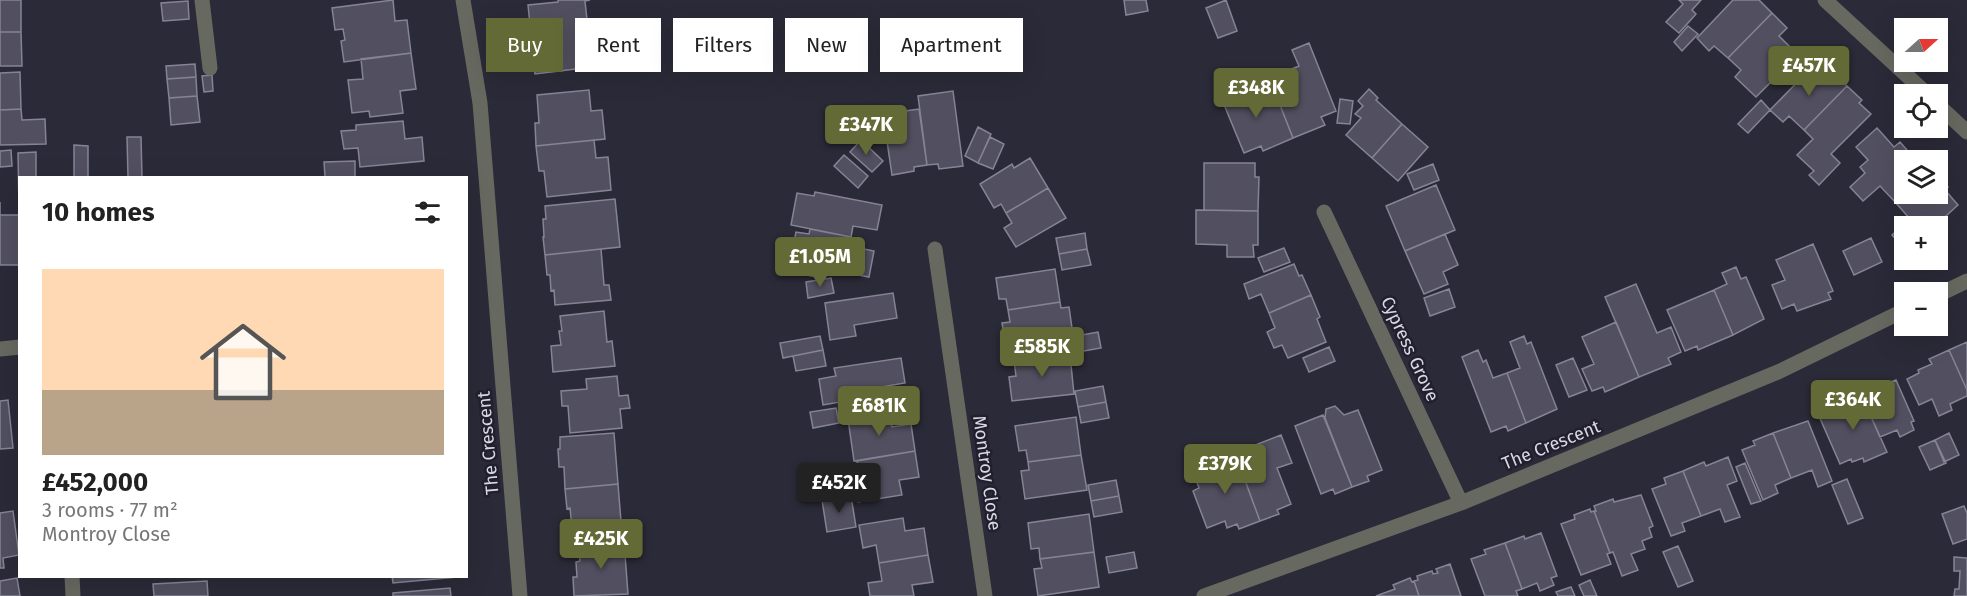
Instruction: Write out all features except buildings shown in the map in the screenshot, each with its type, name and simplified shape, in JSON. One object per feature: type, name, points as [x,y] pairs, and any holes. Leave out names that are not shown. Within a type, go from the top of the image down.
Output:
[{"type":"street","points":[[201,0],[210,68]]},
{"type":"street","name":"The Crescent","points":[[463,0],[480,103],[520,596]]},
{"type":"street","points":[[1825,0],[1916,84]]},
{"type":"street","points":[[1948,114],[1967,132]]},
{"type":"street","name":"Cypress Grove","points":[[1324,212],[1461,503]]},
{"type":"street","name":"Montroy Close","points":[[935,249],[985,596]]},
{"type":"street","points":[[1948,290],[1967,280]]},
{"type":"street","name":"The Crescent","points":[[1204,596],[1461,503],[1778,372],[1894,315]]},
{"type":"street","points":[[0,349],[18,347]]},
{"type":"street","points":[[72,578],[73,596]]}]
